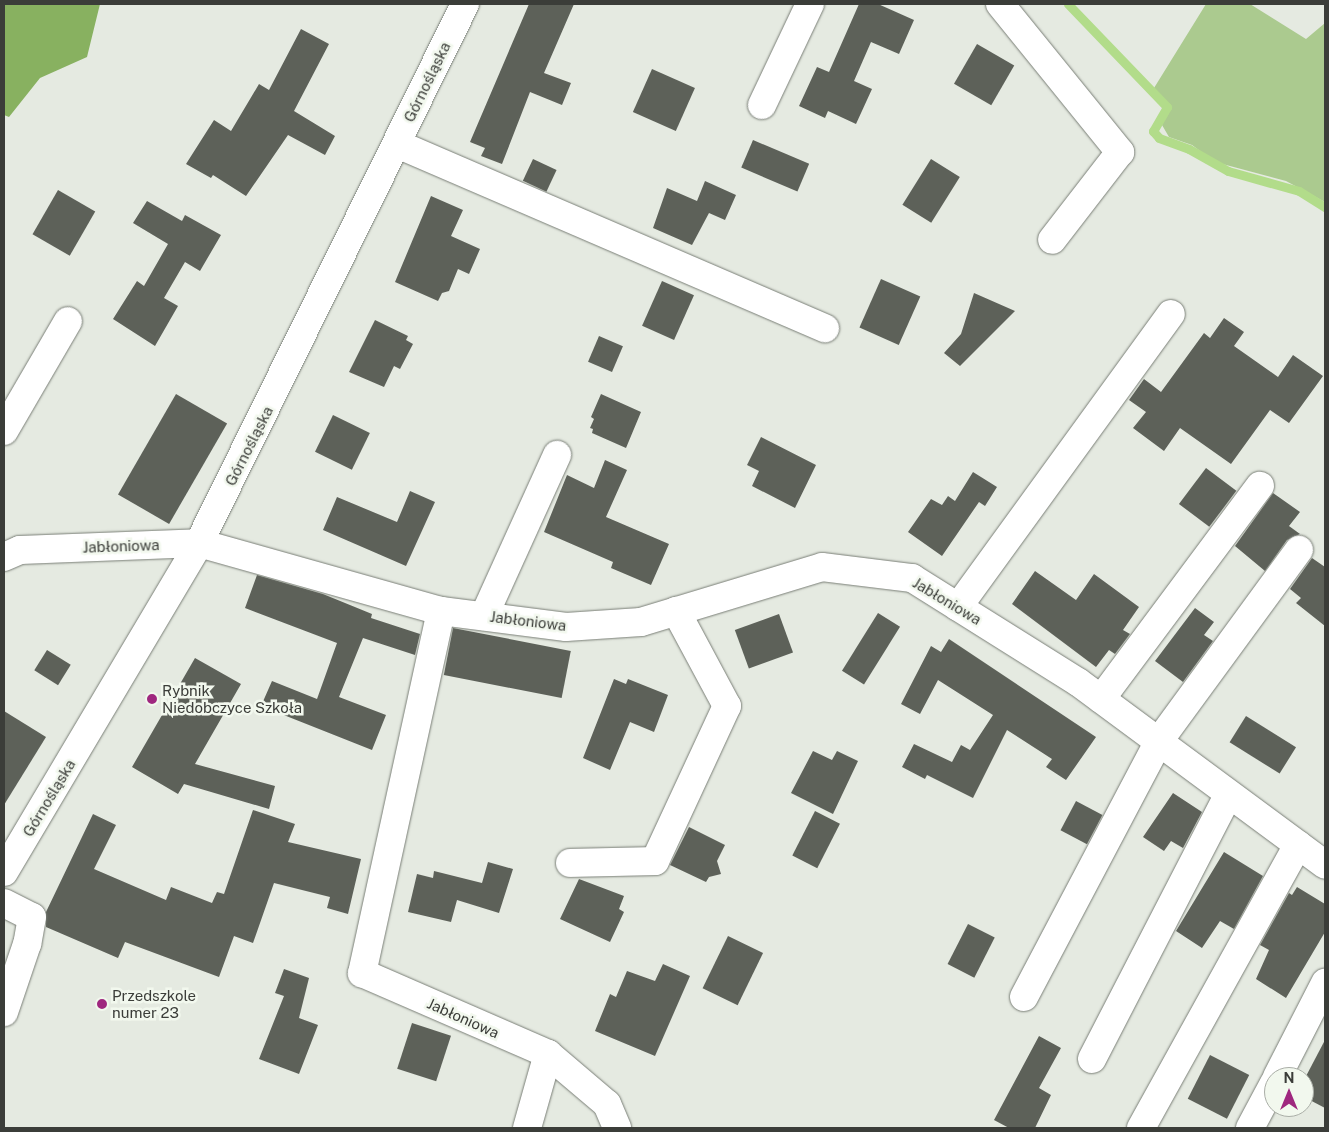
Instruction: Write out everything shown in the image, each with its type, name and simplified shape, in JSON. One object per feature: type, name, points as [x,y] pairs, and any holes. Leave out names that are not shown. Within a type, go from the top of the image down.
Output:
[{"type":"street","name":"Górnośląska","points":[[6,862],[199,544],[465,4]]},
{"type":"street","points":[[762,105],[810,4]]},
{"type":"street","points":[[1000,4],[1120,152],[1052,240]]},
{"type":"street","points":[[397,144],[825,328]]},
{"type":"street","points":[[958,607],[1171,314]]},
{"type":"street","points":[[4,431],[68,321]]},
{"type":"street","points":[[484,616],[556,454]]},
{"type":"street","points":[[1102,699],[1260,486]]},
{"type":"street","name":"Jabłoniowa","points":[[4,557],[20,550],[199,544],[441,610],[566,627],[641,622],[822,567],[912,578],[1102,699],[1325,865]]},
{"type":"street","points":[[1024,997],[1159,741],[1299,550]]},
{"type":"street","name":"Jabłoniowa","points":[[441,610],[362,973],[548,1054],[607,1104],[617,1128]]},
{"type":"street","points":[[570,863],[655,861],[727,706],[676,611]]},
{"type":"street","points":[[1092,1059],[1229,794]]},
{"type":"street","points":[[1141,1128],[1298,845]]},
{"type":"street","points":[[4,903],[32,917],[28,944],[4,1012]]},
{"type":"street","points":[[1282,1067],[1325,984]]},
{"type":"street","points":[[528,1128],[548,1054]]},
{"type":"street","points":[[1250,1128],[1264,1102]]},
{"type":"green space","points":[[4,4],[100,4],[87,57],[40,78],[9,117],[4,115]]},
{"type":"green space","points":[[1206,4],[1250,4],[1306,39],[1325,23],[1325,202],[1286,181],[1215,162],[1192,145],[1169,137],[1162,125],[1170,106],[1154,88]]},
{"type":"building","points":[[529,4],[574,4],[544,73],[571,83],[562,105],[530,92],[502,164],[481,156],[485,148],[470,142]]},
{"type":"building","points":[[859,4],[878,4],[914,20],[899,54],[871,42],[854,81],[872,89],[856,124],[828,111],[825,118],[799,106],[817,67],[829,72]]},
{"type":"building","points":[[301,29],[329,44],[294,111],[335,136],[325,155],[288,135],[246,196],[213,175],[211,178],[186,164],[214,120],[231,131],[259,84],[269,90]]},
{"type":"building","points":[[977,44],[1014,66],[991,105],[954,84]]},
{"type":"building","points":[[652,69],[695,88],[676,131],[633,112]]},
{"type":"building","points":[[753,140],[809,164],[797,191],[741,168]]},
{"type":"building","points":[[533,159],[557,170],[546,192],[523,181]]},
{"type":"building","points":[[931,159],[960,177],[931,223],[902,205]]},
{"type":"building","points":[[705,181],[736,195],[725,220],[709,213],[692,245],[653,228],[667,188],[697,201]]},
{"type":"building","points":[[58,190],[95,212],[70,256],[32,234]]},
{"type":"building","points":[[431,196],[463,210],[451,236],[480,249],[469,274],[458,269],[449,291],[442,293],[438,301],[395,282]]},
{"type":"building","points":[[147,201],[182,221],[185,215],[221,235],[200,271],[185,262],[164,298],[178,306],[155,346],[113,319],[137,281],[144,286],[168,244],[133,223]]},
{"type":"building","points":[[881,279],[920,296],[899,345],[859,327]]},
{"type":"building","points":[[662,281],[694,295],[674,340],[642,326]]},
{"type":"building","points":[[974,293],[1015,311],[960,366],[944,353],[961,334]]},
{"type":"building","points":[[1224,318],[1244,332],[1234,346],[1278,377],[1293,355],[1323,376],[1289,423],[1270,410],[1231,464],[1180,428],[1164,451],[1133,428],[1146,412],[1129,400],[1144,379],[1161,392],[1204,333],[1210,338]]},
{"type":"building","points":[[375,320],[408,336],[406,340],[413,344],[400,369],[394,366],[384,387],[349,372]]},
{"type":"building","points":[[599,336],[623,346],[612,372],[588,362]]},
{"type":"building","points":[[176,394],[227,424],[169,524],[118,494]]},
{"type":"building","points":[[601,394],[641,412],[626,448],[592,433],[593,429],[590,428],[594,419],[591,417]]},
{"type":"building","points":[[333,415],[370,433],[352,470],[315,452]]},
{"type":"building","points":[[761,437],[816,465],[795,508],[752,486],[759,471],[747,465]]},
{"type":"building","points":[[605,460],[627,470],[606,517],[669,544],[651,585],[611,568],[613,562],[544,532],[567,475],[594,488]]},
{"type":"building","points":[[1206,468],[1236,491],[1209,527],[1179,504]]},
{"type":"building","points":[[973,472],[997,487],[985,506],[979,502],[942,556],[908,532],[931,499],[942,505],[948,496],[955,501]]},
{"type":"building","points":[[410,491],[435,502],[406,566],[323,530],[337,497],[397,522]]},
{"type":"building","points":[[1273,493],[1300,512],[1289,526],[1300,534],[1287,540],[1265,571],[1235,546]]},
{"type":"building","points":[[1312,558],[1325,567],[1325,626],[1296,603],[1301,598],[1290,589]]},
{"type":"building","points":[[1035,571],[1076,600],[1094,574],[1139,607],[1123,630],[1130,634],[1115,654],[1109,650],[1096,667],[1012,604]]},
{"type":"building","points":[[257,575],[323,594],[372,614],[371,618],[420,634],[415,655],[363,638],[339,697],[386,715],[372,750],[261,706],[272,681],[317,699],[337,643],[245,608]]},
{"type":"building","points":[[1195,608],[1214,622],[1204,635],[1213,641],[1183,682],[1155,661]]},
{"type":"building","points":[[878,613],[900,627],[864,684],[842,671]]},
{"type":"building","points":[[779,614],[793,653],[749,669],[735,630]]},
{"type":"building","points":[[453,628],[571,651],[562,698],[444,675]]},
{"type":"building","points":[[949,639],[1096,737],[1066,780],[1046,767],[1052,759],[1007,730],[973,798],[927,775],[925,779],[902,767],[914,744],[952,762],[961,745],[970,750],[993,715],[938,680],[920,714],[901,704],[931,646],[941,652]]},
{"type":"building","points":[[47,650],[71,665],[58,685],[34,670]]},
{"type":"building","points":[[195,658],[241,684],[195,764],[275,786],[269,809],[184,784],[178,794],[132,767]]},
{"type":"building","points":[[614,679],[626,684],[628,679],[668,695],[654,732],[630,722],[610,770],[583,758]]},
{"type":"building","points":[[4,711],[46,737],[4,805]]},
{"type":"building","points":[[1246,716],[1296,747],[1280,774],[1230,742]]},
{"type":"building","points":[[813,751],[832,760],[837,751],[858,761],[833,814],[791,793]]},
{"type":"building","points":[[1173,793],[1202,812],[1183,848],[1171,841],[1164,851],[1143,837]]},
{"type":"building","points":[[1076,801],[1102,815],[1087,844],[1061,830]]},
{"type":"building","points":[[253,810],[295,824],[288,842],[361,859],[348,914],[327,908],[330,897],[274,883],[253,943],[234,936],[219,977],[125,942],[118,958],[46,927],[46,912],[93,814],[116,825],[94,869],[166,900],[171,887],[212,903],[217,892],[224,894]]},
{"type":"building","points":[[815,811],[840,824],[817,868],[792,856]]},
{"type":"building","points":[[689,827],[725,845],[717,861],[721,874],[709,877],[706,882],[670,865]]},
{"type":"building","points":[[1224,852],[1263,876],[1234,929],[1220,921],[1202,948],[1176,931]]},
{"type":"building","points":[[488,862],[513,869],[499,913],[457,900],[451,922],[408,912],[417,874],[433,878],[434,871],[482,883]]},
{"type":"building","points":[[579,879],[624,896],[619,909],[624,912],[610,942],[560,919]]},
{"type":"building","points":[[1297,887],[1325,904],[1325,932],[1286,998],[1256,979],[1269,950],[1260,945],[1289,893],[1292,895]]},
{"type":"building","points":[[968,924],[995,938],[974,978],[948,964]]},
{"type":"building","points":[[728,936],[763,953],[738,1005],[703,988]]},
{"type":"building","points":[[663,964],[690,976],[655,1056],[595,1031],[610,994],[616,997],[627,971],[655,981]]},
{"type":"building","points":[[284,969],[309,978],[299,1018],[318,1025],[299,1074],[259,1059],[284,996],[275,993]]},
{"type":"building","points":[[412,1023],[451,1036],[436,1081],[397,1069]]},
{"type":"building","points":[[1039,1036],[1061,1048],[1039,1088],[1051,1095],[1035,1128],[1009,1128],[994,1120]]},
{"type":"building","points":[[1325,1040],[1325,1108],[1314,1102],[1314,1067],[1311,1067]]},
{"type":"building","points":[[1210,1055],[1249,1075],[1227,1119],[1188,1099]]},
{"type":"waterway","points":[[1068,4],[1167,107],[1153,131],[1159,138],[1189,149],[1228,171],[1299,191],[1325,207]]},
{"type":"place","name":"Rybnik Niedobczyce Szkoła","points":[[152,699]]},
{"type":"place","name":"Przedszkole numer 23","points":[[102,1004]]}]
